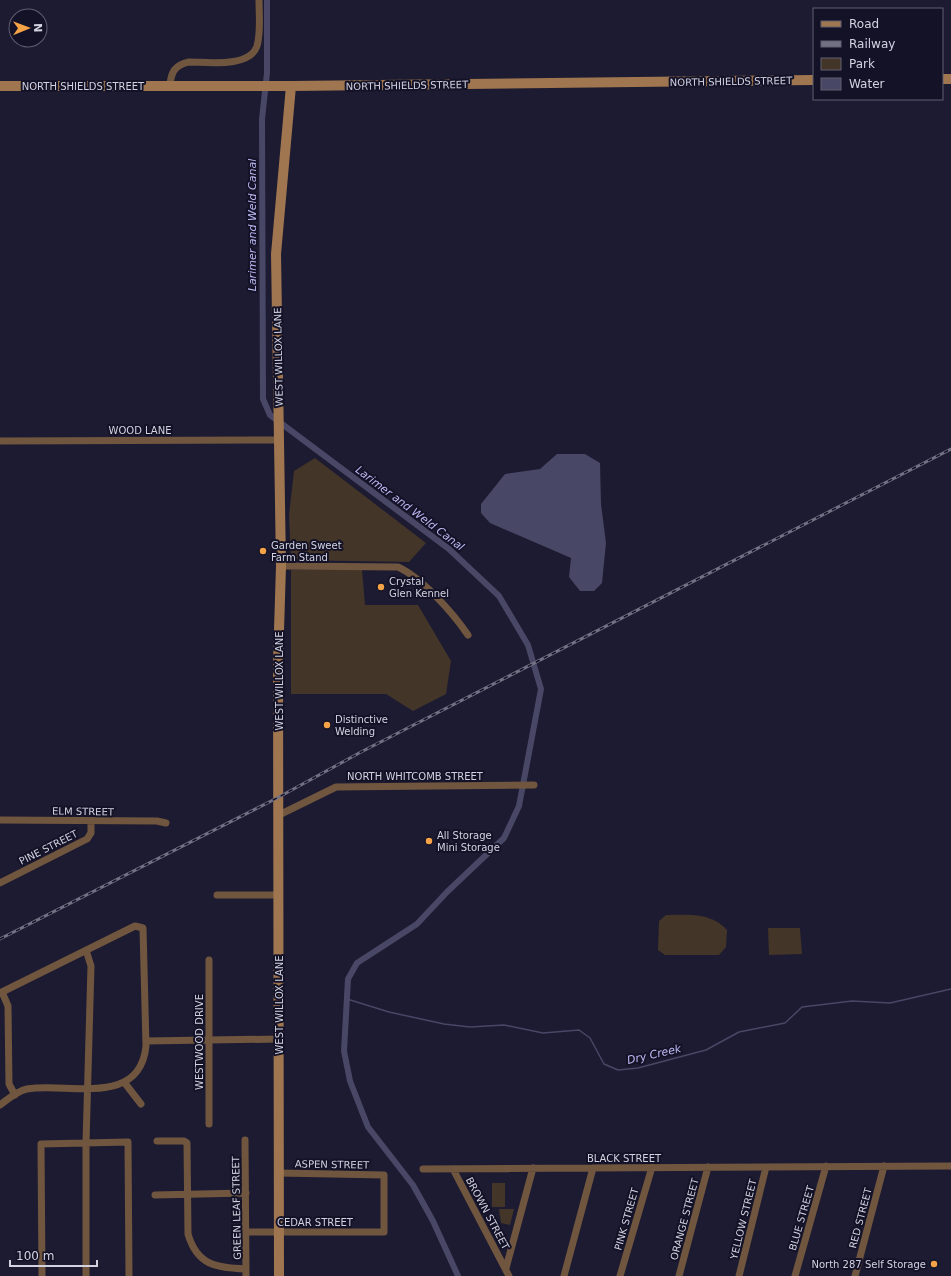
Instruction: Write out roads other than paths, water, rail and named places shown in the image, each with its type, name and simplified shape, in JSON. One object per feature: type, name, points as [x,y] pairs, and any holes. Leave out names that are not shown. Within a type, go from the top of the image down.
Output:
[{"type":"main road","name":"NORTH SHIELDS STREET","points":[[0,86],[291,86],[813,80]]},
{"type":"main road","name":"WEST WILLOX LANE","points":[[280,1276],[278,662],[281,566],[276,254],[291,86]]},
{"type":"street","points":[[170,85],[172,73],[182,63],[238,61],[248,58],[254,53],[258,37],[259,0]]},
{"type":"street","name":"WOOD LANE","points":[[0,441],[279,440]]},
{"type":"street","points":[[281,566],[398,567],[408,572],[440,602],[455,617],[468,635]]},
{"type":"street","name":"NORTH WHITCOMB STREET","points":[[279,815],[336,787],[534,785]]},
{"type":"street","name":"ELM STREET","points":[[0,820],[157,821],[166,823]]},
{"type":"street","name":"PINE STREET","points":[[0,883],[87,839],[91,833],[91,821]]},
{"type":"street","points":[[217,895],[279,895]]},
{"type":"street","points":[[0,1105],[15,1094],[32,1089],[108,1088],[124,1082],[131,1077],[141,1065],[146,1050],[143,928],[135,926],[1,993],[8,1006],[9,1080],[15,1094]]},
{"type":"street","points":[[86,950],[91,966],[86,1143],[86,1276]]},
{"type":"street","name":"WESTWOOD DRIVE","points":[[209,960],[209,1124]]},
{"type":"street","points":[[146,1041],[279,1039]]},
{"type":"street","points":[[124,1082],[141,1104]]},
{"type":"street","name":"GREEN LEAF STREET","points":[[244,1140],[247,1232],[246,1273]]},
{"type":"street","points":[[157,1141],[184,1141],[187,1143],[188,1234],[192,1247],[201,1259],[216,1267],[246,1273]]},
{"type":"street","points":[[42,1276],[41,1144],[128,1142],[129,1276]]},
{"type":"street","name":"BLUE STREET","points":[[795,1276],[826,1166]]},
{"type":"street","points":[[884,1166],[951,1166]]},
{"type":"street","name":"BLACK STREET","points":[[423,1169],[884,1166]]},
{"type":"street","name":"RED STREET","points":[[855,1276],[884,1166]]},
{"type":"street","name":"PINK STREET","points":[[620,1276],[652,1167]]},
{"type":"street","name":"ORANGE STREET","points":[[679,1276],[708,1167]]},
{"type":"street","name":"YELLOW STREET","points":[[739,1276],[766,1167]]},
{"type":"street","name":"BROWN STREET","points":[[506,1268],[533,1168]]},
{"type":"street","points":[[564,1276],[593,1168]]},
{"type":"street","name":"BROWN STREET","points":[[452,1169],[509,1276]]},
{"type":"street","name":"ASPEN STREET","points":[[279,1173],[384,1175],[384,1232]]},
{"type":"street","points":[[155,1195],[246,1193]]},
{"type":"street","name":"CEDAR STREET","points":[[247,1232],[384,1232]]},
{"type":"water","points":[[557,454],[585,454],[600,463],[601,504],[606,543],[602,583],[594,591],[580,591],[569,577],[571,558],[490,523],[481,513],[481,504],[505,474],[540,469]]},
{"type":"waterway","name":"Larimer and Weld Canal","points":[[267,0],[267,73],[262,119],[263,399],[270,415],[449,549],[499,596],[528,645],[541,689],[519,806],[504,838],[447,892],[417,924],[357,963],[348,979],[344,1051],[350,1081],[368,1127],[413,1185],[433,1221],[458,1276]]},
{"type":"waterway","name":"Dry Creek","points":[[347,999],[389,1012],[444,1024],[470,1027],[504,1025],[543,1033],[579,1030],[590,1038],[604,1064],[618,1070],[638,1068],[706,1050],[739,1032],[785,1023],[802,1007],[852,1001],[890,1003],[951,989]]},
{"type":"railway","points":[[0,939],[279,797],[361,752],[951,449]]},
{"type":"place","name":"Garden Sweet Farm Stand","points":[[263,551]]},
{"type":"place","name":"Crystal Glen Kennel","points":[[381,587]]},
{"type":"place","name":"Distinctive Welding","points":[[327,725]]},
{"type":"place","name":"All Storage Mini Storage","points":[[429,841]]},
{"type":"place","name":"North 287 Self Storage","points":[[934,1264]]}]
